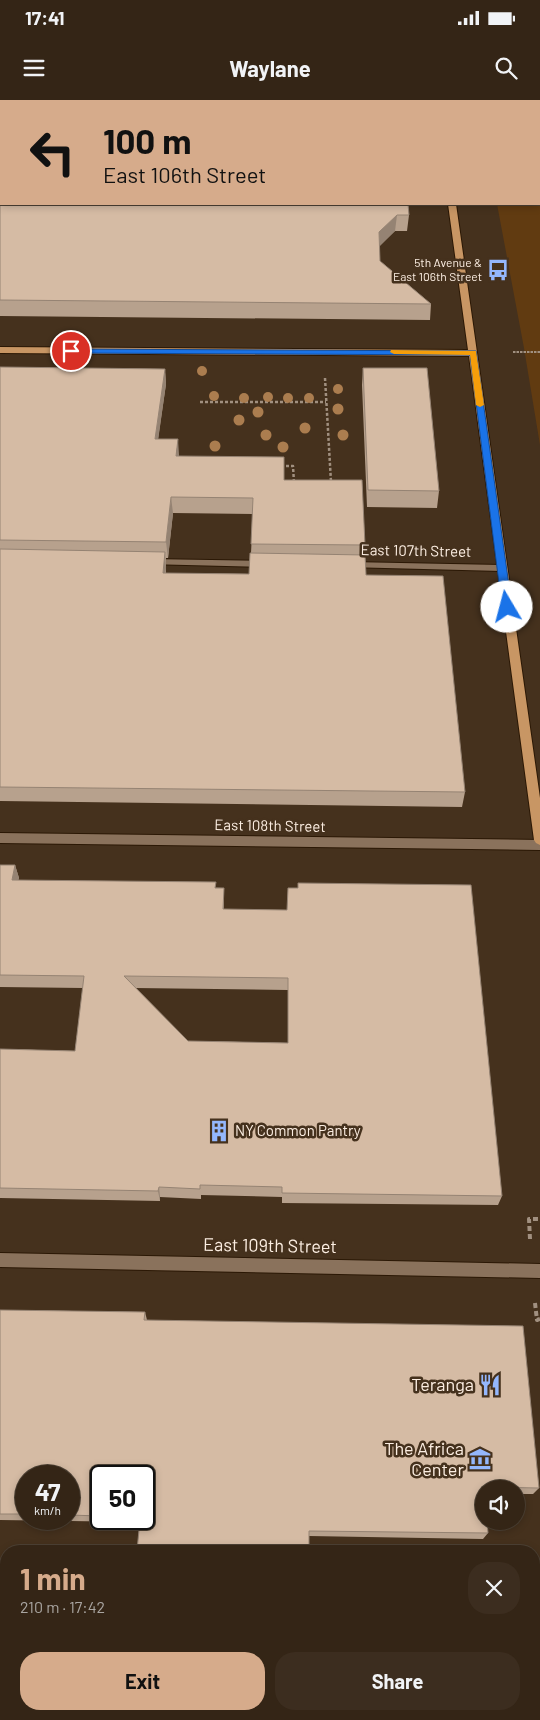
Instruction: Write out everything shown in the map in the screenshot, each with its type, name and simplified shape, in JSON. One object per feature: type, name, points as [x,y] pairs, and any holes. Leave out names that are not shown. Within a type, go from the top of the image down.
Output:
[{"type":"main road","points":[[452,205],[540,840]]},
{"type":"main road","points":[[0,350],[474,353]]},
{"type":"street","points":[[139,562],[278,564]]},
{"type":"street","name":"East 107th Street","points":[[338,565],[501,568]]},
{"type":"street","name":"East 108th Street","points":[[0,838],[540,845]]},
{"type":"street","name":"East 109th Street","points":[[0,1260],[540,1271]]},
{"type":"path","points":[[514,352],[540,352]]},
{"type":"path","points":[[325,378],[331,488]]},
{"type":"path","points":[[200,402],[326,402]]},
{"type":"path","points":[[274,466],[293,466],[294,487]]},
{"type":"path","points":[[530,1239],[529,1219],[540,1219]]},
{"type":"path","points":[[535,1303],[537,1320],[540,1319]]},
{"type":"shaded area","points":[[497,205],[540,205],[540,445]]},
{"type":"building","points":[[0,205],[408,205],[409,215],[397,215],[379,232],[380,261],[431,304],[0,300]]},
{"type":"building","points":[[0,367],[165,369],[155,439],[178,439],[176,456],[284,457],[284,480],[362,480],[365,545],[251,544],[253,498],[171,497],[166,542],[0,540]]},
{"type":"building","points":[[363,368],[427,368],[439,491],[368,490]]},
{"type":"building","points":[[0,549],[165,552],[163,573],[249,574],[250,553],[365,555],[366,575],[443,576],[465,792],[0,787]]},
{"type":"building","points":[[0,865],[15,865],[12,880],[216,882],[215,888],[224,888],[223,909],[287,910],[288,888],[298,888],[298,883],[471,885],[502,1196],[282,1193],[282,1187],[200,1185],[200,1189],[159,1187],[158,1191],[0,1188],[0,1049],[75,1051],[84,976],[0,975]],"holes":[[[124,976],[288,978],[288,1043],[188,1041]]]},
{"type":"building","points":[[0,1310],[145,1312],[144,1320],[523,1326],[539,1488],[525,1488],[525,1480],[475,1480],[475,1530],[488,1530],[488,1533],[309,1531],[309,1545],[138,1545],[139,1530],[155,1530],[155,1465],[90,1465],[90,1516],[80,1515],[80,1465],[15,1465],[15,1514],[0,1514]]},
{"type":"slow traffic","points":[[394,352],[474,353],[480,405]]},
{"type":"place","name":"5th Avenue & East 106th Street","points":[[498,270]]},
{"type":"place","name":"NY Common Pantry","points":[[219,1131]]},
{"type":"place","name":"Teranga","points":[[490,1385]]},
{"type":"place","name":"The Africa Center","points":[[480,1459]]},
{"type":"route","points":[[71,351],[474,353],[507,607]]}]
